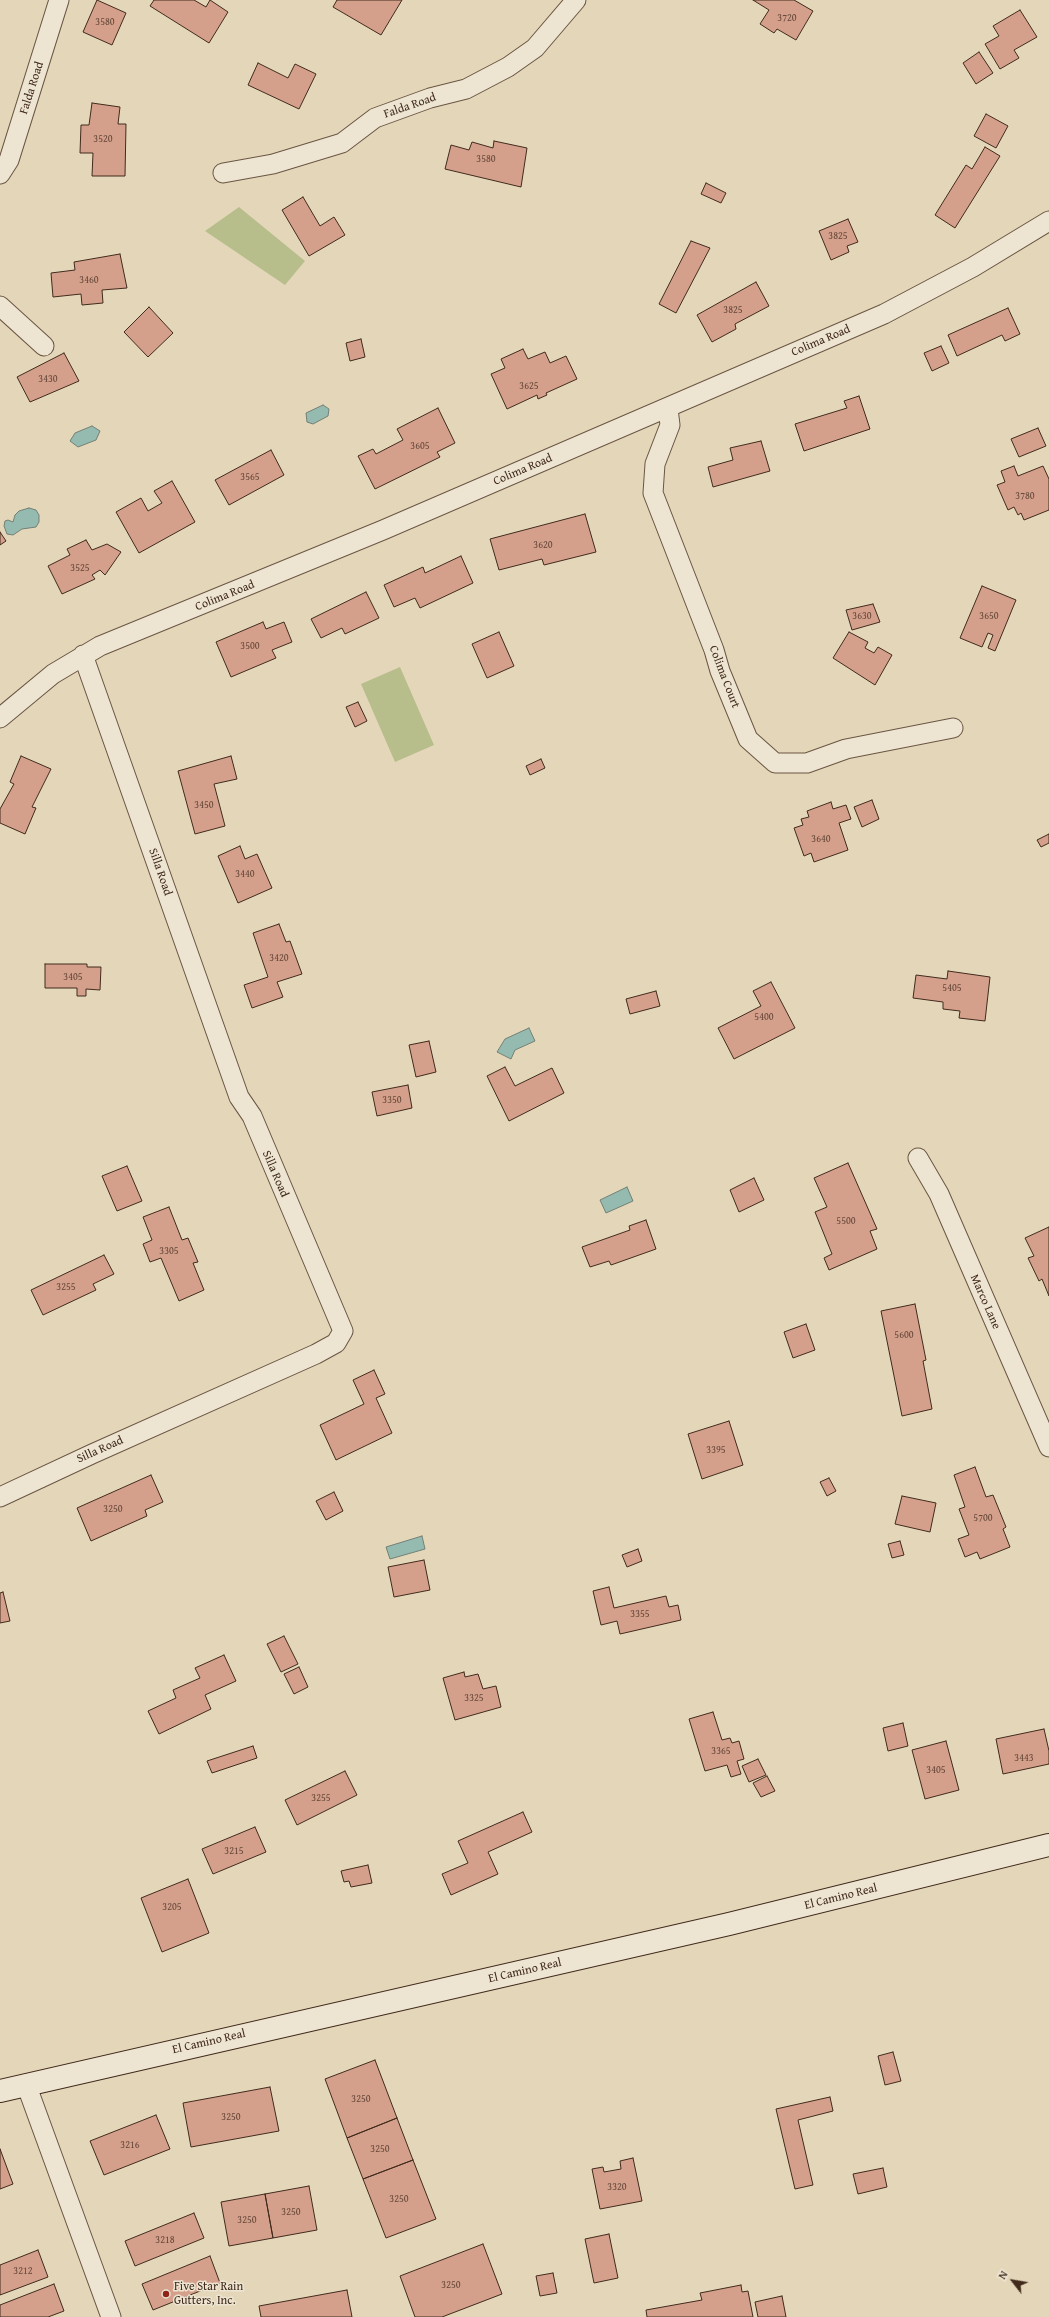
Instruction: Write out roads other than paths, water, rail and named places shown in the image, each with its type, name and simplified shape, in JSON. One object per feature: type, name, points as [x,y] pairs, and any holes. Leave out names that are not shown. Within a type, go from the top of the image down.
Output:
[{"type":"main road","name":"El Camino Real","points":[[0,2091],[730,1924],[1049,1845]]},
{"type":"street","name":"Falda Road","points":[[0,174],[9,160],[59,0]]},
{"type":"street","name":"Falda Road","points":[[223,173],[273,164],[342,143],[375,118],[430,98],[466,89],[508,67],[535,48],[576,0]]},
{"type":"street","name":"Colima Road","points":[[0,718],[53,674],[100,646],[241,590],[668,409],[884,314],[973,267],[1049,221]]},
{"type":"street","points":[[0,306],[44,346]]},
{"type":"street","name":"Colima Court","points":[[668,409],[670,425],[656,464],[653,493],[714,650],[720,671],[748,739],[775,763],[807,763],[846,749],[953,728]]},
{"type":"street","name":"Silla Road","points":[[0,1497],[92,1454],[316,1354],[336,1343],[343,1331],[252,1116],[239,1098],[84,655]]},
{"type":"street","name":"Marco Lane","points":[[918,1158],[939,1194],[1049,1447]]},
{"type":"street","points":[[26,2084],[111,2317]]},
{"type":"water","points":[[323,405],[329,409],[328,416],[313,424],[307,422],[306,413]]},
{"type":"water","points":[[92,426],[100,431],[96,440],[78,447],[70,441],[75,433]]},
{"type":"water","points":[[29,508],[36,510],[39,515],[39,522],[36,527],[22,529],[13,535],[7,534],[4,526],[5,521],[8,520],[13,522],[15,515],[19,511]]},
{"type":"water","points":[[529,1028],[535,1041],[515,1050],[511,1059],[497,1052],[505,1039]]},
{"type":"water","points":[[627,1187],[633,1201],[606,1213],[600,1200]]},
{"type":"water","points":[[422,1536],[425,1549],[390,1559],[386,1547]]},
{"type":"place","name":"Five Star Rain Gutters, Inc.","points":[[166,2294]]}]
